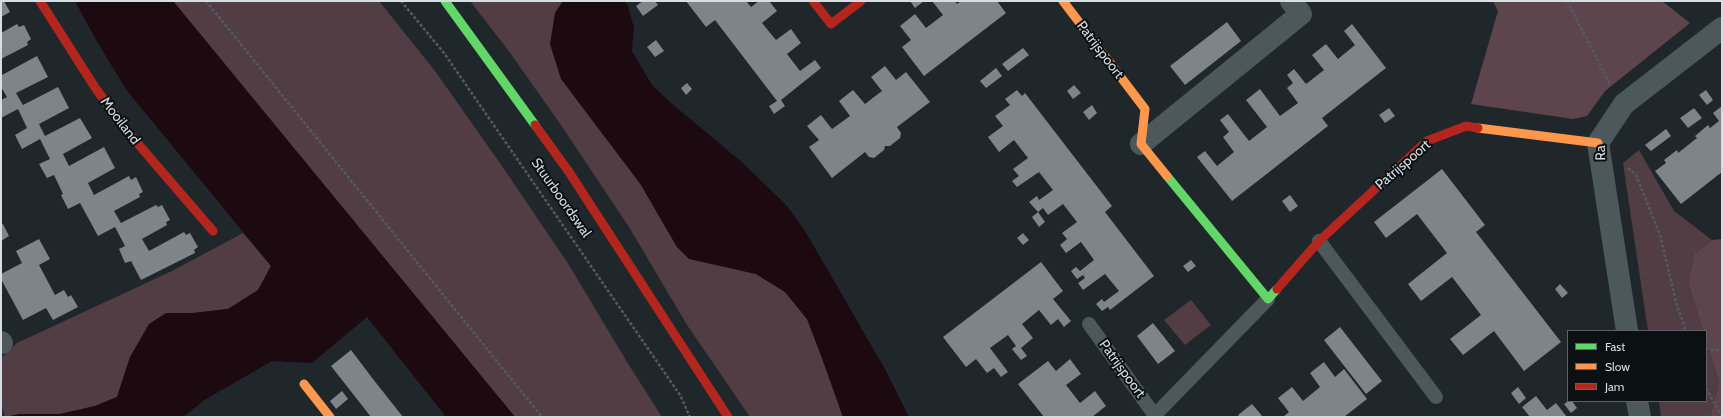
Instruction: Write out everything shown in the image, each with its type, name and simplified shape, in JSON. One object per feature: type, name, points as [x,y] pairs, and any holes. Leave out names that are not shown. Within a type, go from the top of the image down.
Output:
[{"type":"street","name":"Mooiland","points":[[40,1],[96,89],[128,132],[172,185],[213,230]]},
{"type":"street","name":"Stuurboordswal","points":[[445,1],[569,172],[728,417]]},
{"type":"street","points":[[813,1],[831,24],[861,1]]},
{"type":"street","name":"Patrijspoort","points":[[1063,1],[1145,110],[1142,144]]},
{"type":"street","points":[[1268,299],[1142,144],[1301,14],[1291,1]]},
{"type":"street","name":"Ra","points":[[1627,330],[1598,143],[1624,104],[1722,28]]},
{"type":"street","name":"Patrijspoort","points":[[1268,299],[1319,241],[1427,141],[1466,126],[1598,143]]},
{"type":"street","points":[[304,384],[330,417]]},
{"type":"street","points":[[1637,402],[1640,417]]},
{"type":"lane","points":[[1319,241],[1436,397]]},
{"type":"lane","name":"Patrijspoort","points":[[1089,324],[1155,416],[1268,299]]},
{"type":"path","points":[[206,1],[542,417]]},
{"type":"path","name":"Stuurboordswal","points":[[401,1],[444,53],[680,395],[690,417]]},
{"type":"path","points":[[1567,1],[1611,85],[1624,104]]},
{"type":"path","points":[[1598,143],[1636,175],[1660,235],[1677,306],[1686,330]]},
{"type":"path","points":[[1707,348],[1722,351]]},
{"type":"path","points":[[1707,390],[1722,417]]},
{"type":"shaded area","points":[[75,1],[173,1],[515,417],[446,417],[367,317],[312,363],[272,361],[206,399],[183,417],[7,417],[20,414],[60,414],[95,406],[117,397],[130,357],[149,324],[166,313],[193,313],[228,309],[258,290],[271,266],[128,92],[96,40]]},
{"type":"shaded area","points":[[173,1],[379,1],[435,71],[502,166],[569,265],[662,417],[515,417]]},
{"type":"shaded area","points":[[470,1],[563,1],[555,13],[641,185],[677,247],[689,258],[756,274],[785,292],[807,319],[843,417],[750,417],[687,325],[629,227],[561,125],[508,50]]},
{"type":"shaded area","points":[[563,1],[625,1],[628,6],[634,28],[632,51],[652,85],[671,103],[744,164],[787,206],[805,231],[885,369],[909,417],[843,417],[807,319],[785,292],[756,274],[689,259],[677,247],[641,185],[561,79],[550,44],[555,13]]},
{"type":"shaded area","points":[[1493,1],[1662,1],[1690,23],[1605,91],[1587,116],[1573,119],[1471,104],[1498,11]]},
{"type":"shaded area","points":[[1639,150],[1674,211],[1712,240],[1694,254],[1688,283],[1703,330],[1648,330],[1623,163]]},
{"type":"shaded area","points":[[243,233],[271,266],[258,290],[228,309],[193,313],[166,313],[130,357],[117,397],[95,406],[60,414],[20,414],[5,417],[1,404],[1,358],[17,343],[172,271]]},
{"type":"shaded area","points":[[1722,239],[1722,417],[1710,417],[1719,382],[1707,344],[1707,330],[1703,330],[1688,283],[1694,254],[1712,240]]},
{"type":"shaded area","points":[[1191,300],[1211,325],[1185,345],[1164,320]]},
{"type":"shaded area","points":[[1707,344],[1719,382],[1710,417],[1661,417],[1659,402],[1707,402]]},
{"type":"building","points":[[1,1],[4,1],[10,12],[1,17]]},
{"type":"building","points":[[643,1],[655,1],[658,5],[643,16],[636,6]]},
{"type":"building","points":[[686,1],[746,1],[751,7],[759,1],[769,1],[777,11],[762,23],[776,40],[791,29],[801,43],[787,54],[800,71],[815,60],[821,68],[781,100],[785,106],[774,114],[769,106],[777,101],[715,20],[706,27]]},
{"type":"building","points":[[910,1],[924,1],[915,8]]},
{"type":"building","points":[[932,1],[955,1],[957,4],[961,1],[997,1],[1006,13],[924,76],[902,47],[911,40],[900,26],[915,14],[926,28],[943,15]]},
{"type":"building","points":[[1227,22],[1241,41],[1185,85],[1170,66]]},
{"type":"building","points":[[17,24],[19,27],[24,25],[31,39],[27,42],[28,45],[1,59],[1,33]]},
{"type":"building","points":[[1352,24],[1386,68],[1322,118],[1328,126],[1232,201],[1197,157],[1205,151],[1217,166],[1234,152],[1223,137],[1229,132],[1220,120],[1228,114],[1249,141],[1267,127],[1246,100],[1260,89],[1280,116],[1298,103],[1287,88],[1293,83],[1287,75],[1294,69],[1306,84],[1324,70],[1312,55],[1326,44],[1338,59],[1355,45],[1344,31]]},
{"type":"building","points":[[656,40],[664,51],[655,57],[647,47]]},
{"type":"building","points":[[1023,48],[1029,55],[1008,71],[1002,64]]},
{"type":"building","points":[[37,56],[48,77],[16,93],[23,105],[58,87],[69,108],[39,124],[45,136],[80,118],[92,138],[63,154],[69,166],[104,147],[115,168],[88,183],[94,195],[129,176],[131,180],[136,177],[143,192],[139,194],[140,197],[114,211],[121,223],[156,205],[158,207],[162,205],[170,220],[166,222],[167,225],[142,239],[149,251],[184,232],[186,235],[190,233],[198,247],[194,250],[195,253],[141,280],[131,261],[125,263],[119,249],[125,246],[115,227],[98,236],[80,203],[68,209],[54,175],[47,178],[39,164],[50,159],[40,139],[22,149],[15,135],[27,128],[18,109],[1,118],[1,100],[7,97],[1,87],[1,73],[2,75]]},
{"type":"building","points":[[885,66],[896,80],[906,72],[930,102],[897,127],[901,133],[900,138],[890,146],[885,146],[884,150],[874,158],[869,157],[865,152],[832,178],[809,147],[819,140],[807,126],[821,115],[832,129],[850,116],[839,101],[853,90],[865,104],[882,91],[871,77]]},
{"type":"building","points":[[996,68],[1002,76],[986,88],[980,81]]},
{"type":"building","points":[[687,83],[692,89],[686,95],[681,88]]},
{"type":"building","points":[[1074,85],[1081,93],[1073,99],[1067,91]]},
{"type":"building","points":[[1017,90],[1022,96],[1025,93],[1112,206],[1105,212],[1154,276],[1110,310],[1108,307],[1102,311],[1096,304],[1102,299],[1104,302],[1119,291],[1105,274],[1083,290],[1078,283],[1085,278],[1083,275],[1077,279],[1071,271],[1076,267],[1080,271],[1094,260],[1081,242],[1066,253],[1060,245],[1067,239],[1062,233],[1077,222],[1063,204],[1048,215],[1043,208],[1038,212],[1029,202],[1037,196],[1039,200],[1053,190],[1039,172],[1017,187],[1012,181],[1019,176],[1013,169],[1028,158],[1014,140],[999,152],[988,137],[1003,126],[995,116],[1010,105],[1005,99]]},
{"type":"building","points":[[1706,90],[1713,100],[1707,105],[1699,95]]},
{"type":"building","points":[[1092,105],[1097,113],[1089,120],[1083,112]]},
{"type":"building","points":[[1722,106],[1722,172],[1681,204],[1655,171],[1666,163],[1664,160],[1677,150],[1678,153],[1697,138],[1695,136],[1708,125],[1710,128],[1719,121],[1713,113]]},
{"type":"building","points":[[1389,108],[1395,116],[1385,123],[1379,115]]},
{"type":"building","points":[[1694,108],[1702,118],[1688,128],[1680,118]]},
{"type":"building","points":[[1666,129],[1671,136],[1651,151],[1645,145]]},
{"type":"building","points":[[1442,169],[1485,225],[1476,232],[1561,342],[1524,371],[1494,331],[1463,355],[1450,339],[1481,315],[1452,277],[1421,301],[1408,284],[1447,253],[1417,214],[1386,238],[1374,222]]},
{"type":"building","points":[[1290,195],[1298,206],[1290,212],[1282,201]]},
{"type":"building","points":[[1038,212],[1045,222],[1039,227],[1032,217]]},
{"type":"building","points":[[3,224],[9,236],[1,241],[1,225]]},
{"type":"building","points":[[1023,233],[1029,240],[1023,245],[1017,238]]},
{"type":"building","points":[[39,239],[50,259],[39,265],[55,295],[64,290],[68,297],[71,295],[78,307],[53,320],[46,308],[23,320],[1,279],[1,274],[22,263],[16,251]]},
{"type":"building","points":[[1191,260],[1196,266],[1188,272],[1183,266]]},
{"type":"building","points":[[1041,262],[1063,291],[1053,299],[1071,321],[1064,327],[1058,319],[1051,325],[1039,310],[1022,324],[1033,338],[1021,348],[1027,356],[1021,360],[1012,349],[1016,346],[1008,335],[990,348],[1008,372],[1001,377],[994,368],[987,373],[976,359],[966,367],[943,337]]},
{"type":"building","points":[[1560,284],[1568,293],[1562,298],[1555,289]]},
{"type":"building","points":[[1153,323],[1175,351],[1158,364],[1137,336]]},
{"type":"building","points":[[1340,327],[1382,381],[1366,394],[1324,340]]},
{"type":"building","points":[[351,350],[403,417],[371,417],[331,366]]},
{"type":"building","points":[[1070,359],[1081,374],[1066,385],[1080,403],[1095,391],[1106,406],[1092,417],[1044,417],[1018,384],[1048,361],[1056,371]]},
{"type":"building","points":[[1324,362],[1335,377],[1344,369],[1367,399],[1344,417],[1283,417],[1289,412],[1278,398],[1292,387],[1303,401],[1320,387],[1310,373]]},
{"type":"building","points":[[1518,387],[1526,398],[1519,404],[1511,393]]},
{"type":"building","points":[[342,391],[348,399],[336,409],[330,401]]},
{"type":"building","points":[[1536,396],[1547,410],[1556,403],[1567,417],[1530,417],[1522,407]]},
{"type":"building","points":[[1567,402],[1573,402],[1577,408],[1571,413],[1564,404]]},
{"type":"building","points":[[1252,404],[1263,417],[1240,417],[1238,415]]},
{"type":"traffic: fast","points":[[445,1],[535,125]]},
{"type":"traffic: fast","points":[[1167,176],[1268,299],[1277,289]]},
{"type":"traffic: slow","points":[[1063,1],[1145,109],[1141,144],[1167,176]]},
{"type":"traffic: slow","points":[[1478,128],[1598,143]]},
{"type":"traffic: slow","points":[[304,384],[330,417]]},
{"type":"traffic: jam","points":[[40,1],[96,89],[133,138],[213,231]]},
{"type":"traffic: jam","points":[[813,1],[831,24],[861,1]]},
{"type":"traffic: jam","points":[[535,125],[569,172],[728,417]]},
{"type":"traffic: jam","points":[[1277,289],[1319,241],[1427,141],[1466,126],[1478,128]]}]
